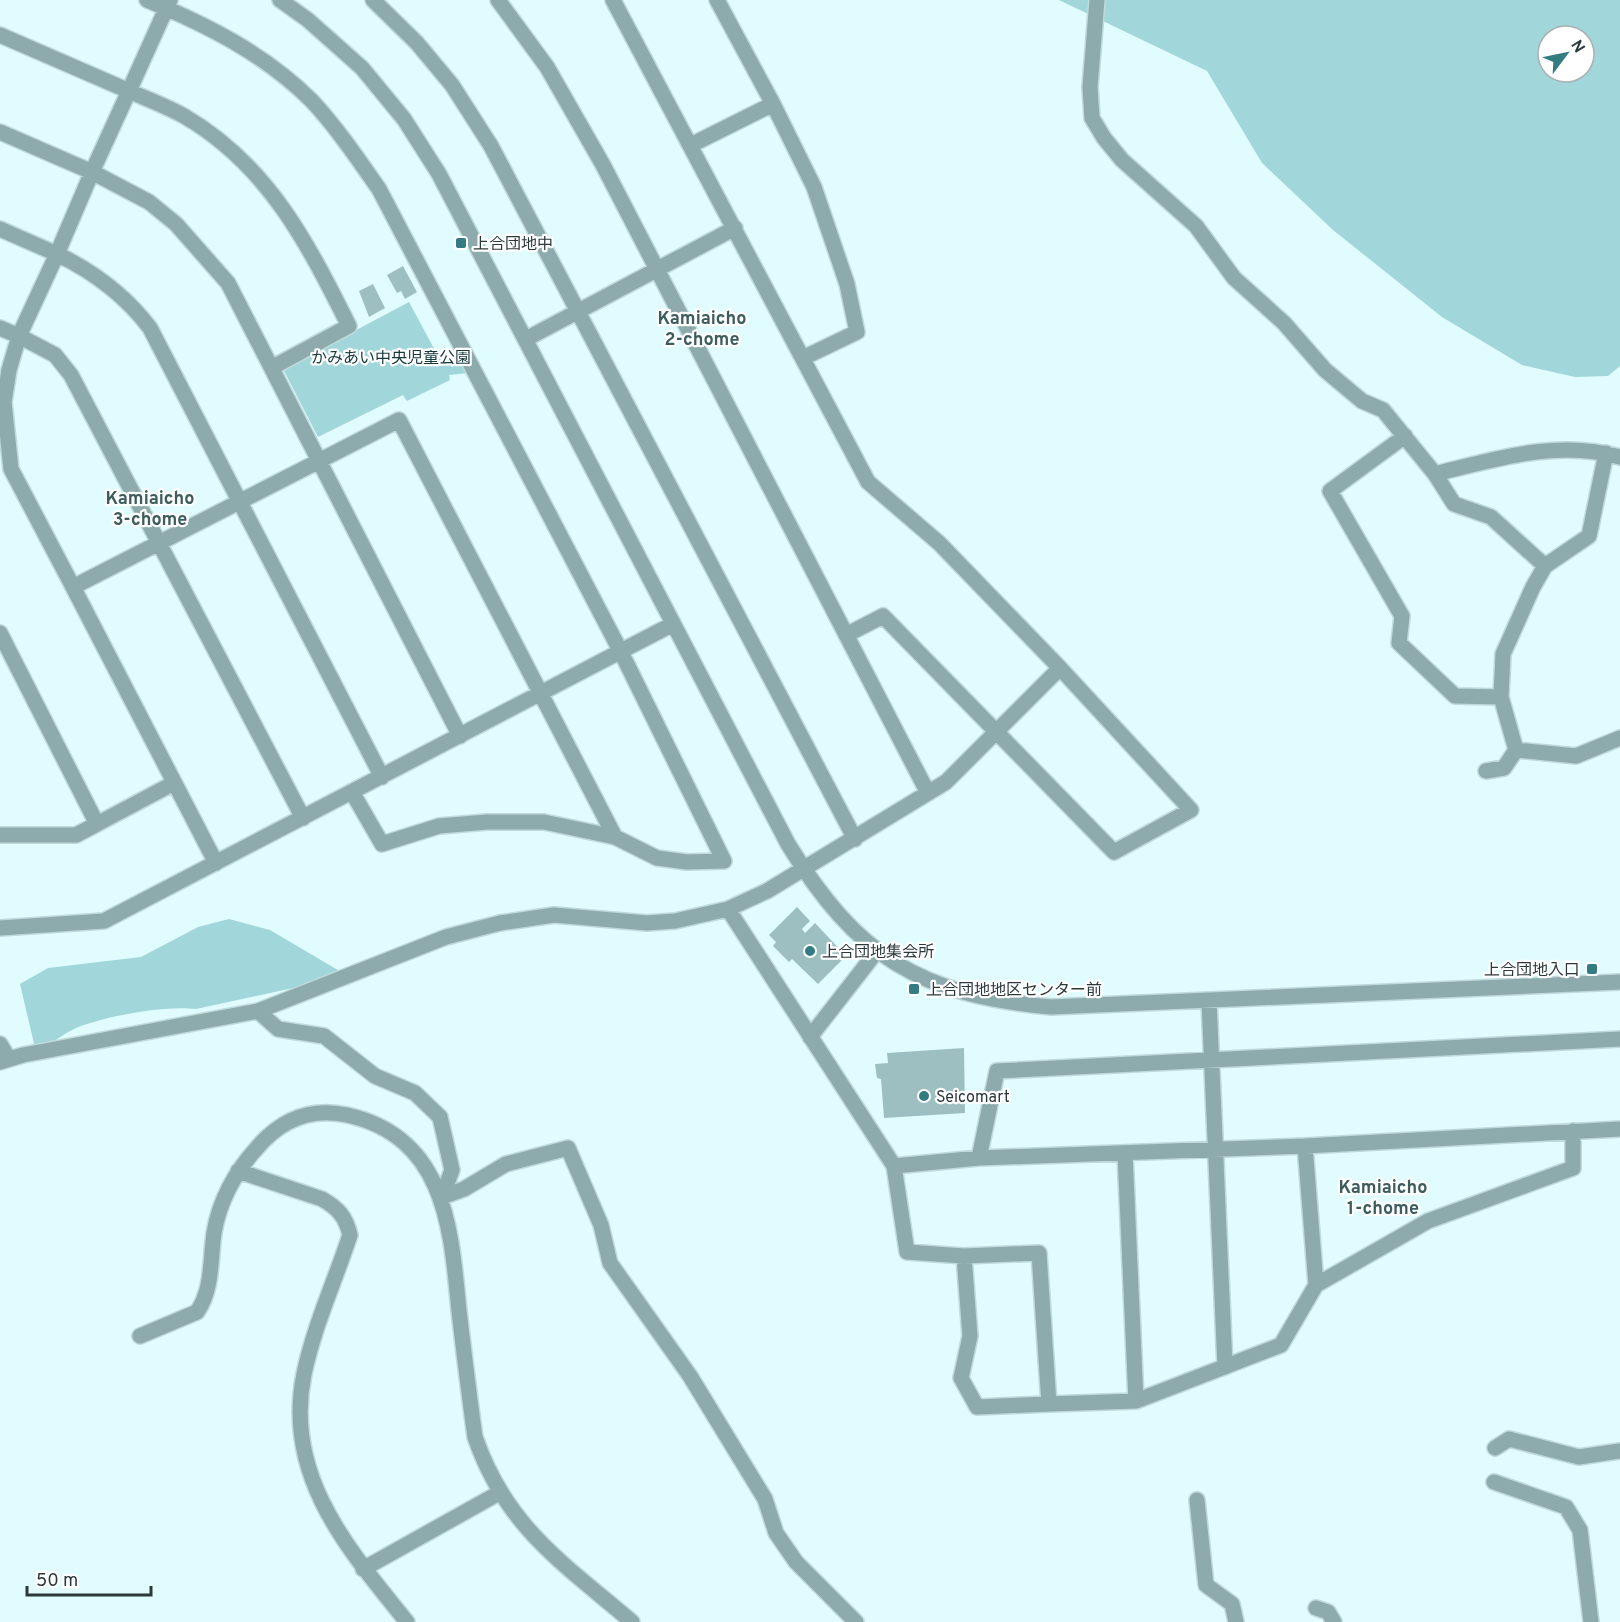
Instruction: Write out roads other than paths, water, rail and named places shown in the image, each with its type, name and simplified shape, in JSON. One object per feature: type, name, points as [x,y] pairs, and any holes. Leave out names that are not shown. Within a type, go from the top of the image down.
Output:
[{"type":"street","points":[[147,0],[168,4],[225,35],[267,63],[311,100],[354,153],[379,189],[621,652],[724,861],[687,862],[657,858],[615,837],[544,822],[487,822],[439,826],[382,844],[352,792]]},
{"type":"street","points":[[280,0],[362,68],[404,119],[439,174],[772,815],[804,869],[846,923],[877,951],[907,970],[941,987],[1018,1004],[1079,1007],[1620,982]]},
{"type":"street","points":[[374,0],[417,43],[452,85],[491,146],[855,838]]},
{"type":"street","points":[[498,0],[547,67],[603,165],[928,793]]},
{"type":"street","points":[[613,0],[868,482],[939,543],[1060,668],[1191,810],[1114,852],[883,616],[846,635]]},
{"type":"street","points":[[717,0],[773,104],[814,187],[847,284],[857,332],[803,358]]},
{"type":"street","points":[[1097,0],[1090,87],[1092,118],[1104,138],[1122,160],[1196,226],[1234,278],[1284,323],[1325,370],[1362,401],[1383,410],[1435,474],[1454,504],[1491,517],[1545,566]]},
{"type":"street","points":[[168,4],[19,336],[9,370],[4,402],[11,469],[216,863]]},
{"type":"street","points":[[0,35],[184,116],[232,150],[283,205],[309,246],[349,326],[273,367]]},
{"type":"street","points":[[691,145],[773,104]]},
{"type":"street","points":[[0,132],[92,172],[149,202],[176,224],[228,284],[273,367],[460,736]]},
{"type":"street","points":[[526,339],[735,228]]},
{"type":"street","points":[[0,229],[85,267],[133,305],[150,328],[382,777]]},
{"type":"street","points":[[0,328],[55,355],[71,375],[303,818]]},
{"type":"street","points":[[73,588],[399,420],[615,837]]},
{"type":"street","points":[[1405,436],[1330,491],[1402,616],[1399,643],[1455,696],[1501,698]]},
{"type":"street","points":[[1435,474],[1500,458],[1547,450],[1613,455],[1589,536],[1545,566],[1503,654],[1501,698],[1516,750],[1504,768],[1486,771]]},
{"type":"street","points":[[0,928],[104,921],[673,624]]},
{"type":"street","points":[[0,633],[97,824]]},
{"type":"street","points":[[0,1044],[4,1061],[258,1011],[446,937],[500,923],[554,915],[647,923],[675,921],[728,909],[804,869],[946,782],[1060,668]]},
{"type":"street","points":[[1516,750],[1576,756],[1620,738]]},
{"type":"street","points":[[0,835],[76,835],[174,783]]},
{"type":"street","points":[[728,909],[894,1166],[907,1252],[964,1256],[1039,1253],[1050,1404]]},
{"type":"street","points":[[810,1037],[877,951]]},
{"type":"street","points":[[1209,1001],[1225,1367]]},
{"type":"street","points":[[258,1011],[278,1029],[324,1036],[375,1076],[415,1093],[441,1117],[452,1170],[442,1197]]},
{"type":"street","points":[[979,1158],[997,1071],[1620,1039]]},
{"type":"street","points":[[140,1336],[197,1312],[203,1304],[210,1274],[214,1232],[224,1198],[238,1171],[273,1130],[290,1120],[310,1113],[330,1112],[354,1117],[396,1136],[415,1153],[432,1175],[442,1197],[450,1227],[475,1437],[499,1493],[520,1522],[545,1548],[632,1622]]},
{"type":"street","points":[[894,1166],[979,1158],[1305,1146],[1620,1129]]},
{"type":"street","points":[[964,1256],[970,1336],[961,1378],[977,1407],[1136,1401],[1281,1345],[1316,1285],[1428,1221],[1573,1168],[1573,1131]]},
{"type":"street","points":[[1305,1146],[1316,1285]]},
{"type":"street","points":[[442,1197],[464,1189],[507,1164],[568,1148],[601,1225],[610,1263],[690,1376],[765,1498],[776,1533],[796,1562],[856,1622]]},
{"type":"street","points":[[1125,1153],[1136,1401]]},
{"type":"street","points":[[238,1171],[322,1199],[333,1205],[347,1222],[350,1235],[303,1375],[301,1409],[304,1449],[316,1488],[340,1537],[407,1622]]},
{"type":"street","points":[[1495,1448],[1509,1439],[1579,1458],[1620,1451]]},
{"type":"street","points":[[1494,1482],[1566,1507],[1580,1530],[1591,1622]]},
{"type":"street","points":[[363,1569],[499,1493]]},
{"type":"street","points":[[1197,1500],[1206,1585],[1232,1604],[1236,1622]]},
{"type":"street","points":[[1316,1608],[1328,1612],[1334,1622]]},
{"type":"place","name":"上合団地中","points":[[461,243]]},
{"type":"place","name":"上合団地集会所","points":[[810,951]]},
{"type":"place","name":"上合団地入口","points":[[1592,969]]},
{"type":"place","name":"上合団地地区センター前","points":[[914,989]]},
{"type":"place","name":"Seicomart","points":[[924,1096]]},
{"type":"district","name":"Kamiaicho 2-chome","points":[[702,328]]},
{"type":"district","name":"Kamiaicho 3-chome","points":[[150,508]]},
{"type":"district","name":"Kamiaicho 1-chome","points":[[1383,1197]]},
{"type":"park label","name":"かみあい中央児童公園","points":[[391,357]]}]
